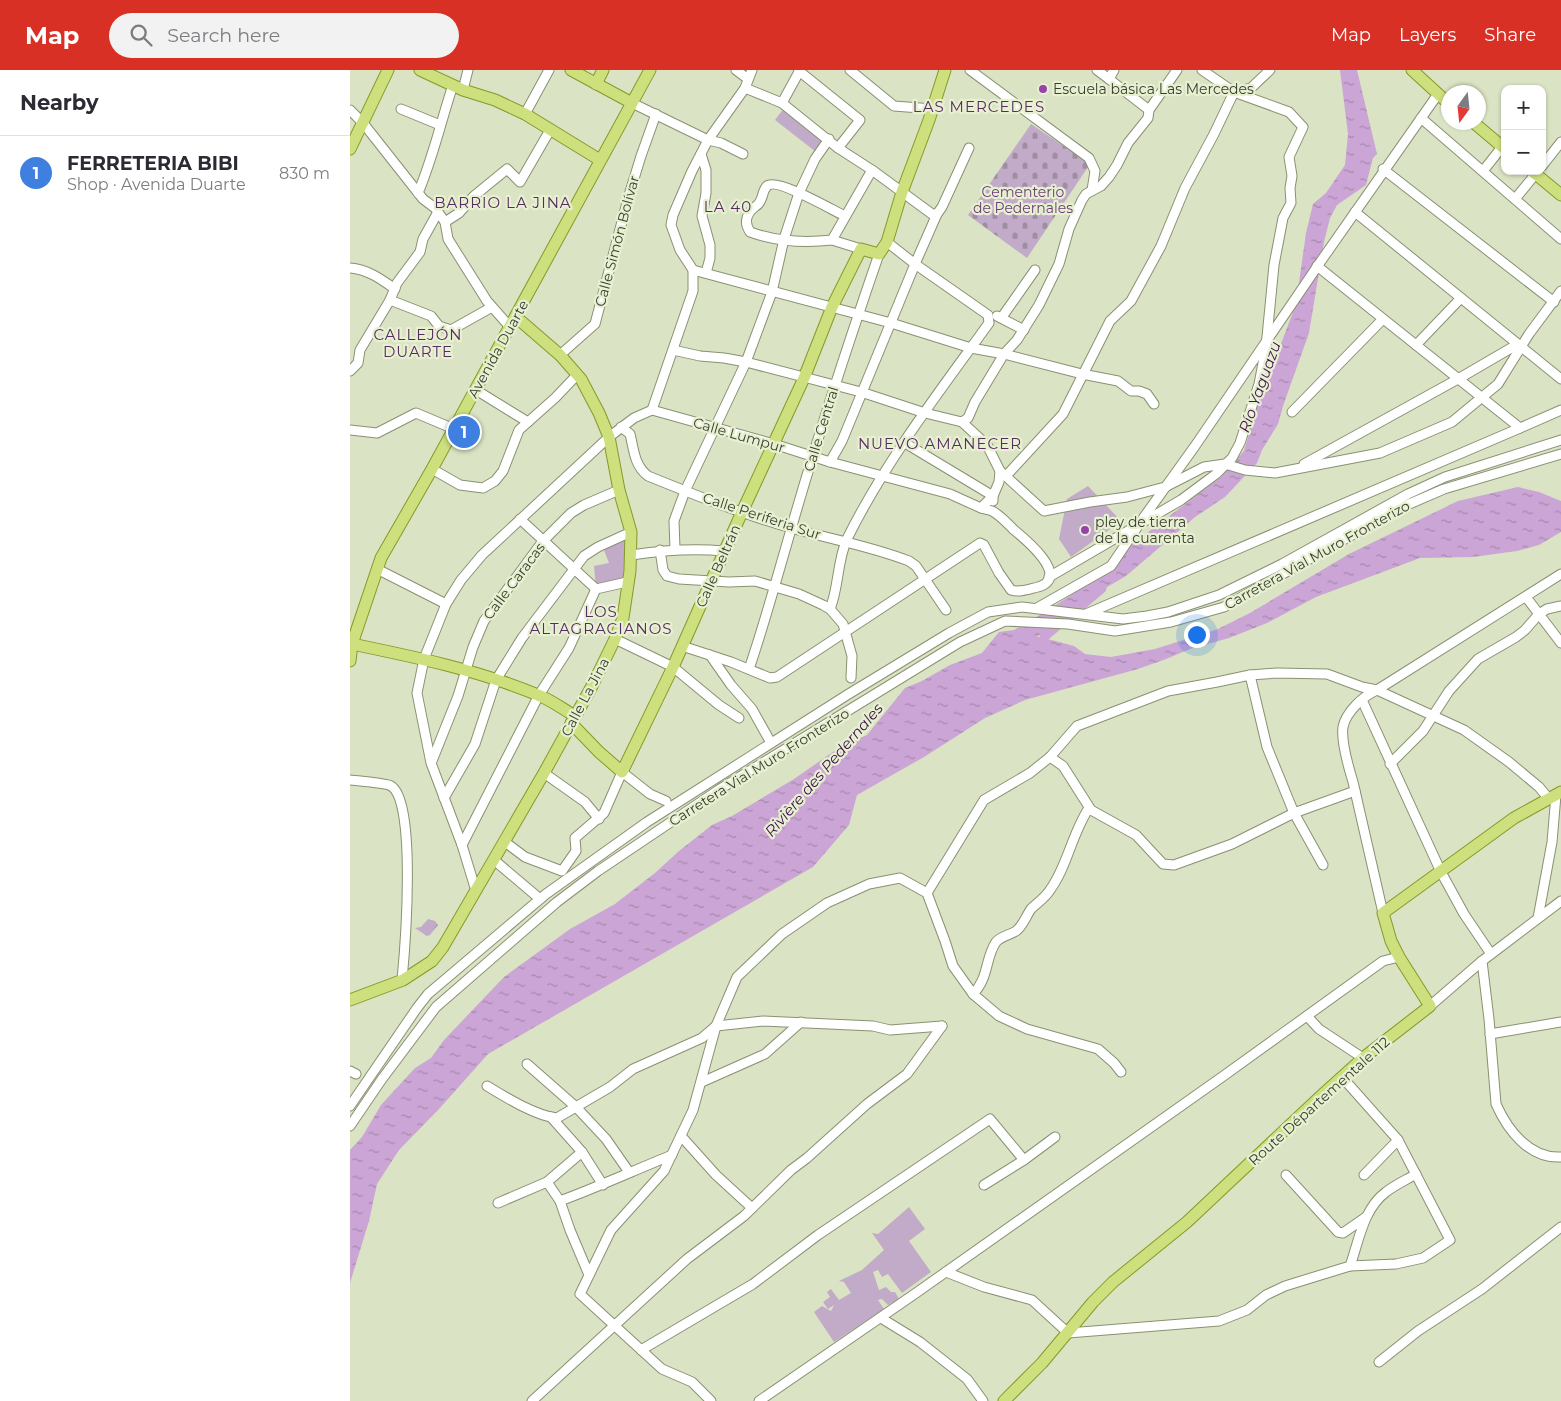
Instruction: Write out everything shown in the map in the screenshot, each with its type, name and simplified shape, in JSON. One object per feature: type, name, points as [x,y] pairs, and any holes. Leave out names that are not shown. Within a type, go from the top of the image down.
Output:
[{"type":"main road","points":[[350,149],[388,70]]},
{"type":"main road","points":[[420,70],[458,88],[495,100],[525,114],[600,160]]},
{"type":"main road","points":[[571,70],[632,103]]},
{"type":"main road","points":[[596,84],[603,70]]},
{"type":"main road","name":"Avenida Duarte","points":[[350,661],[353,629],[380,558],[454,430],[650,70]]},
{"type":"main road","name":"Calle Central","points":[[879,254],[887,242],[902,192],[933,108],[944,70]]},
{"type":"main road","points":[[1412,70],[1441,96]]},
{"type":"main road","points":[[1482,130],[1501,146]]},
{"type":"main road","points":[[1537,175],[1561,195]]},
{"type":"main road","points":[[861,249],[879,254]]},
{"type":"main road","name":"Calle Beltrán","points":[[622,772],[673,666],[804,378],[832,307],[861,249]]},
{"type":"main road","name":"Calle La Jina","points":[[350,1000],[402,980],[432,961],[444,947],[573,720],[615,639],[623,618],[631,555],[631,532],[619,490],[608,437],[590,394],[577,375],[560,355],[513,322]]},
{"type":"main road","points":[[352,644],[466,670],[540,695],[573,720],[600,752],[622,772]]},
{"type":"main road","points":[[1430,1006],[1399,957],[1384,913],[1514,818],[1556,795]]},
{"type":"main road","name":"Route Départementale 112","points":[[1004,1401],[1042,1363],[1093,1302],[1113,1282],[1187,1222],[1342,1077],[1430,1006]]},
{"type":"street","points":[[418,193],[428,170],[440,125],[468,70]]},
{"type":"street","points":[[525,114],[548,70]]},
{"type":"street","points":[[736,70],[746,84],[782,103],[838,148],[872,170],[929,213],[937,214]]},
{"type":"street","points":[[476,891],[462,845],[431,763],[417,693],[424,659],[446,604],[461,580],[482,555],[608,437],[634,418],[652,410],[693,290],[693,270],[680,250],[671,225],[673,215],[708,140],[746,84],[752,70]]},
{"type":"street","points":[[782,103],[800,70],[860,120],[838,148]]},
{"type":"street","points":[[850,70],[894,106],[933,108]]},
{"type":"street","points":[[970,70],[1088,158],[1095,171],[1092,190]]},
{"type":"street","points":[[1096,70],[1149,110]]},
{"type":"street","points":[[1109,79],[1114,70]]},
{"type":"street","points":[[962,422],[968,418],[975,402],[1004,354],[1017,340],[1039,305],[1059,264],[1069,229],[1082,200],[1092,190],[1101,186],[1112,172],[1128,143],[1148,118],[1149,110],[1177,70]]},
{"type":"street","points":[[682,646],[749,668],[770,678],[777,677],[980,544],[984,545],[999,573],[1011,590],[1017,592],[1042,585],[1049,577],[1181,500],[1216,474],[1232,458],[1240,443],[1259,384],[1266,347],[1276,256],[1283,218],[1291,203],[1290,188],[1292,176],[1289,157],[1303,127],[1289,112],[1234,92],[1202,70]]},
{"type":"street","points":[[1234,92],[1251,88],[1270,70]]},
{"type":"street","points":[[981,508],[993,496],[1003,473],[1063,414],[1110,321],[1131,301],[1161,246],[1185,188],[1234,92]]},
{"type":"street","points":[[1037,608],[1111,566],[1317,266],[1438,94]]},
{"type":"street","points":[[632,103],[708,140],[721,143],[743,154]]},
{"type":"street","points":[[401,109],[440,125]]},
{"type":"street","points":[[350,110],[363,123],[423,199],[435,208],[445,222],[448,240],[492,307],[513,322]]},
{"type":"street","name":"Calle Simón Bolívar","points":[[560,355],[595,324],[629,195],[656,114]]},
{"type":"street","points":[[1421,118],[1561,239]]},
{"type":"street","points":[[445,222],[459,213],[474,196],[506,169],[520,182],[550,130]]},
{"type":"street","points":[[675,548],[674,521],[685,491],[746,362],[772,292],[784,240],[799,193],[815,159],[829,140]]},
{"type":"street","points":[[1546,161],[1561,142]]},
{"type":"street","points":[[830,462],[842,441],[937,214],[969,148]]},
{"type":"street","points":[[1482,171],[1501,150]]},
{"type":"street","points":[[701,154],[706,170],[706,193],[702,216],[710,245],[710,258],[706,273]]},
{"type":"street","points":[[1383,169],[1554,302]]},
{"type":"street","points":[[832,240],[872,170]]},
{"type":"street","points":[[1515,199],[1535,175]]},
{"type":"street","points":[[845,216],[778,184],[768,185],[762,200],[750,210],[747,227],[750,232],[784,240],[818,242],[832,240],[861,249]]},
{"type":"street","points":[[350,371],[358,363],[360,350],[390,300],[397,282],[420,252],[423,238],[438,212]]},
{"type":"street","points":[[1355,212],[1561,379]]},
{"type":"street","points":[[887,242],[987,314],[1002,317],[1024,330]]},
{"type":"street","name":"Calle Central","points":[[749,668],[776,586],[791,528],[834,385],[879,254]]},
{"type":"street","points":[[1317,266],[1520,428]]},
{"type":"street","points":[[350,268],[378,277],[395,289]]},
{"type":"street","points":[[693,270],[891,323],[971,348],[1118,381],[1130,391],[1140,391],[1147,394],[1154,404]]},
{"type":"street","points":[[1002,317],[1035,270]]},
{"type":"street","points":[[673,350],[700,356],[746,362],[861,392],[925,413],[962,422],[987,445],[1003,473],[1044,511],[1127,497],[1165,487],[1204,466],[1225,464],[1245,470],[1275,473],[1380,453],[1452,422],[1498,384],[1520,346],[1561,291]]},
{"type":"street","points":[[1416,346],[1461,298]]},
{"type":"street","points":[[390,300],[431,316],[439,326],[451,330],[492,307]]},
{"type":"street","points":[[830,609],[846,541],[882,476],[989,323],[990,318],[987,314]]},
{"type":"street","points":[[1292,412],[1383,319]]},
{"type":"street","points":[[1296,468],[1520,346]]},
{"type":"street","points":[[432,468],[460,485],[483,488],[494,481],[503,471],[519,430],[555,398],[577,375]]},
{"type":"street","points":[[476,390],[528,422]]},
{"type":"street","name":"Calle Lumpur","points":[[652,410],[774,444],[830,462],[950,494],[993,512]]},
{"type":"street","points":[[1084,615],[1561,410]]},
{"type":"street","points":[[350,430],[377,433],[416,413],[454,430]]},
{"type":"street","name":"Calle Periferia Sur","points":[[621,427],[630,434],[636,463],[641,471],[648,476],[742,512],[791,528],[846,541],[909,561],[916,566],[946,610]]},
{"type":"street","name":"Carretera Vial Muro Fronterizo","points":[[350,1106],[428,994],[540,899],[647,822],[949,633],[988,612],[1022,607],[1123,618],[1168,612],[1219,595],[1282,564],[1408,494],[1445,477],[1561,440]]},
{"type":"street","points":[[904,443],[993,496]]},
{"type":"street","name":"Carretera Vial Muro Fronterizo","points":[[350,1126],[382,1079],[436,1007],[557,902],[598,871],[720,790],[960,642],[1005,620],[1068,624],[1115,631],[1171,622],[1224,607],[1400,508],[1444,489],[1561,454]]},
{"type":"street","name":"Calle Caracas","points":[[431,763],[484,621],[543,541],[571,513],[619,490]]},
{"type":"street","points":[[993,496],[993,512],[1032,545],[1044,560],[1050,572],[1049,577]]},
{"type":"street","points":[[520,519],[596,590]]},
{"type":"street","points":[[444,798],[475,744],[496,680],[522,638],[584,556],[598,547],[631,532]]},
{"type":"street","points":[[631,555],[675,548],[724,551]]},
{"type":"street","points":[[660,550],[663,570],[667,576],[679,579],[755,581],[799,594],[830,609],[842,621],[852,656],[851,678]]},
{"type":"street","points":[[376,570],[446,604]]},
{"type":"street","points":[[1384,913],[1348,766],[1343,729],[1350,712],[1368,694],[1561,574]]},
{"type":"street","points":[[596,590],[627,582]]},
{"type":"street","points":[[462,845],[540,695],[569,648],[596,590]]},
{"type":"street","points":[[1526,597],[1561,643]]},
{"type":"street","points":[[1390,764],[1402,750],[1417,738],[1456,682],[1478,658],[1516,637],[1539,614],[1547,609],[1561,606]]},
{"type":"street","points":[[615,639],[673,666],[719,705],[739,718]]},
{"type":"street","points":[[710,655],[731,685],[752,709],[771,743]]},
{"type":"street","points":[[1250,674],[1267,747],[1294,813],[1323,865]]},
{"type":"street","points":[[927,893],[984,800],[1030,773],[1050,757],[1077,726],[1168,690],[1217,682],[1250,674],[1327,674],[1362,687],[1377,690],[1464,730],[1509,762],[1539,787],[1556,795],[1552,842],[1538,918]]},
{"type":"street","points":[[1362,700],[1441,872],[1464,914],[1491,954]]},
{"type":"street","points":[[1050,757],[1063,766],[1089,808],[1136,835],[1163,864],[1174,865],[1232,844],[1294,813],[1355,791]]},
{"type":"street","points":[[622,772],[650,794],[666,801]]},
{"type":"street","name":"Calle Beltrán","points":[[505,842],[525,857],[562,871],[576,851],[576,838],[604,814],[622,772]]},
{"type":"street","points":[[544,773],[585,802],[599,819]]},
{"type":"street","points":[[350,780],[391,786],[400,796],[404,809],[407,849],[407,920],[402,980]]},
{"type":"street","points":[[973,994],[979,988],[984,978],[991,952],[997,942],[1019,928],[1031,910],[1050,891],[1061,871],[1081,820],[1089,808]]},
{"type":"street","points":[[494,860],[540,899]]},
{"type":"street","points":[[711,1401],[692,1382],[662,1368],[580,1294],[612,1230],[664,1171],[694,1110],[716,1026],[737,977],[782,934],[826,903],[869,884],[900,878],[927,893],[953,966],[973,994],[999,1016],[1027,1029],[1098,1049],[1121,1072]]},
{"type":"street","points":[[1430,1006],[1482,961],[1561,901]]},
{"type":"street","points":[[759,1401],[946,1272],[1382,961],[1399,957]]},
{"type":"street","points":[[1482,961],[1496,1104],[1511,1130],[1536,1153],[1546,1157],[1561,1157]]},
{"type":"street","points":[[1307,1016],[1319,1029],[1364,1058]]},
{"type":"street","points":[[487,1086],[516,1102],[551,1117],[558,1118],[610,1087],[632,1069],[702,1038],[716,1026],[763,1021],[873,1026],[890,1030],[942,1026],[907,1074],[867,1104],[791,1170],[752,1208],[687,1259],[532,1401]]},
{"type":"street","points":[[702,1082],[766,1054],[801,1022]]},
{"type":"street","points":[[1490,1034],[1561,1022]]},
{"type":"street","points":[[527,1064],[576,1107],[606,1139],[629,1172]]},
{"type":"street","points":[[946,1272],[984,1288],[1032,1300],[1068,1333],[1219,1321],[1248,1310],[1266,1295],[1285,1286],[1350,1266],[1396,1264],[1423,1258],[1450,1240],[1398,1140],[1342,1077]]},
{"type":"street","points":[[551,1117],[582,1152],[603,1185]]},
{"type":"street","points":[[642,1350],[753,1284],[818,1235],[990,1119],[1024,1160]]},
{"type":"street","points":[[681,1136],[716,1175],[752,1208]]},
{"type":"street","points":[[984,1186],[1055,1137]]},
{"type":"street","points":[[1364,1175],[1398,1140]]},
{"type":"street","points":[[498,1203],[547,1182],[582,1152]]},
{"type":"street","points":[[560,1201],[603,1185],[672,1154]]},
{"type":"street","points":[[1286,1174],[1338,1232],[1343,1233],[1366,1217]]},
{"type":"street","points":[[1350,1266],[1366,1217],[1375,1203],[1385,1193],[1416,1174]]},
{"type":"street","points":[[547,1182],[560,1201],[589,1275]]},
{"type":"street","points":[[1379,1362],[1418,1332],[1482,1289],[1561,1227]]},
{"type":"street","points":[[880,1318],[920,1342],[968,1379],[983,1401]]},
{"type":"green space","points":[[784,108],[825,141],[816,152],[775,120]]},
{"type":"green space","name":"Cementerio de Pedernales","points":[[1031,124],[1090,164],[1027,258],[968,215]]},
{"type":"green space","name":"pley de tierra de la cuarenta","points":[[1088,486],[1121,521],[1071,557],[1059,539],[1067,499]]},
{"type":"green space","points":[[628,533],[627,582],[596,589],[594,566],[609,563],[602,545]]},
{"type":"green space","points":[[428,919],[435,921],[438,925],[427,936],[415,928],[421,927]]},
{"type":"green space","points":[[909,1207],[925,1229],[909,1241],[931,1272],[902,1293],[888,1274],[882,1277],[878,1270],[873,1272],[879,1290],[886,1287],[891,1292],[895,1292],[899,1299],[888,1305],[882,1299],[878,1300],[884,1309],[834,1342],[814,1312],[822,1306],[831,1311],[834,1305],[828,1309],[823,1302],[830,1297],[827,1292],[831,1289],[839,1300],[851,1293],[844,1282],[839,1281],[862,1270],[884,1250],[872,1233],[878,1234]]},
{"type":"water","name":"Rivière des Pedernales","points":[[1340,70],[1357,70],[1377,154],[1373,158],[1366,185],[1337,205],[1330,218],[1324,242],[1309,333],[1278,424],[1262,450],[1257,463],[1225,497],[1195,517],[1126,576],[1083,601],[1037,637],[1074,646],[1085,654],[1111,657],[1155,649],[1218,629],[1250,613],[1349,554],[1458,501],[1518,487],[1539,492],[1561,501],[1561,532],[1539,545],[1517,551],[1473,557],[1420,558],[1316,597],[1267,623],[1229,638],[1190,649],[1138,669],[1025,700],[985,718],[924,757],[857,795],[849,825],[813,867],[488,1054],[399,1150],[377,1184],[369,1221],[350,1283],[350,1150],[362,1137],[381,1105],[415,1068],[431,1058],[444,1040],[504,977],[570,929],[615,904],[712,825],[732,816],[794,779],[843,745],[867,735],[905,688],[922,681],[950,665],[982,653],[999,632],[1014,630],[1047,611],[1107,571],[1123,551],[1221,477],[1244,451],[1256,410],[1296,304],[1306,233],[1313,204],[1326,193],[1345,165],[1348,134]]},
{"type":"waterway","name":"Río Yaguazu","points":[[1045,635],[1101,588]]},
{"type":"place","name":"Escuela básica Las Mercedes","points":[[1043,89]]},
{"type":"place","name":"FERRETERIA BIBI","points":[[464,432]]},
{"type":"place","name":"pley de tierra de la cuarenta","points":[[1085,530]]},
{"type":"district","name":"LAS MERCEDES","points":[[979,107]]},
{"type":"district","name":"BARRIO LA JINA","points":[[503,203]]},
{"type":"district","name":"LA 40","points":[[728,207]]},
{"type":"district","name":"CALLEJÓN DUARTE","points":[[418,344]]},
{"type":"district","name":"NUEVO AMANECER","points":[[940,444]]},
{"type":"district","name":"LOS ALTAGRACIANOS","points":[[601,620]]}]
